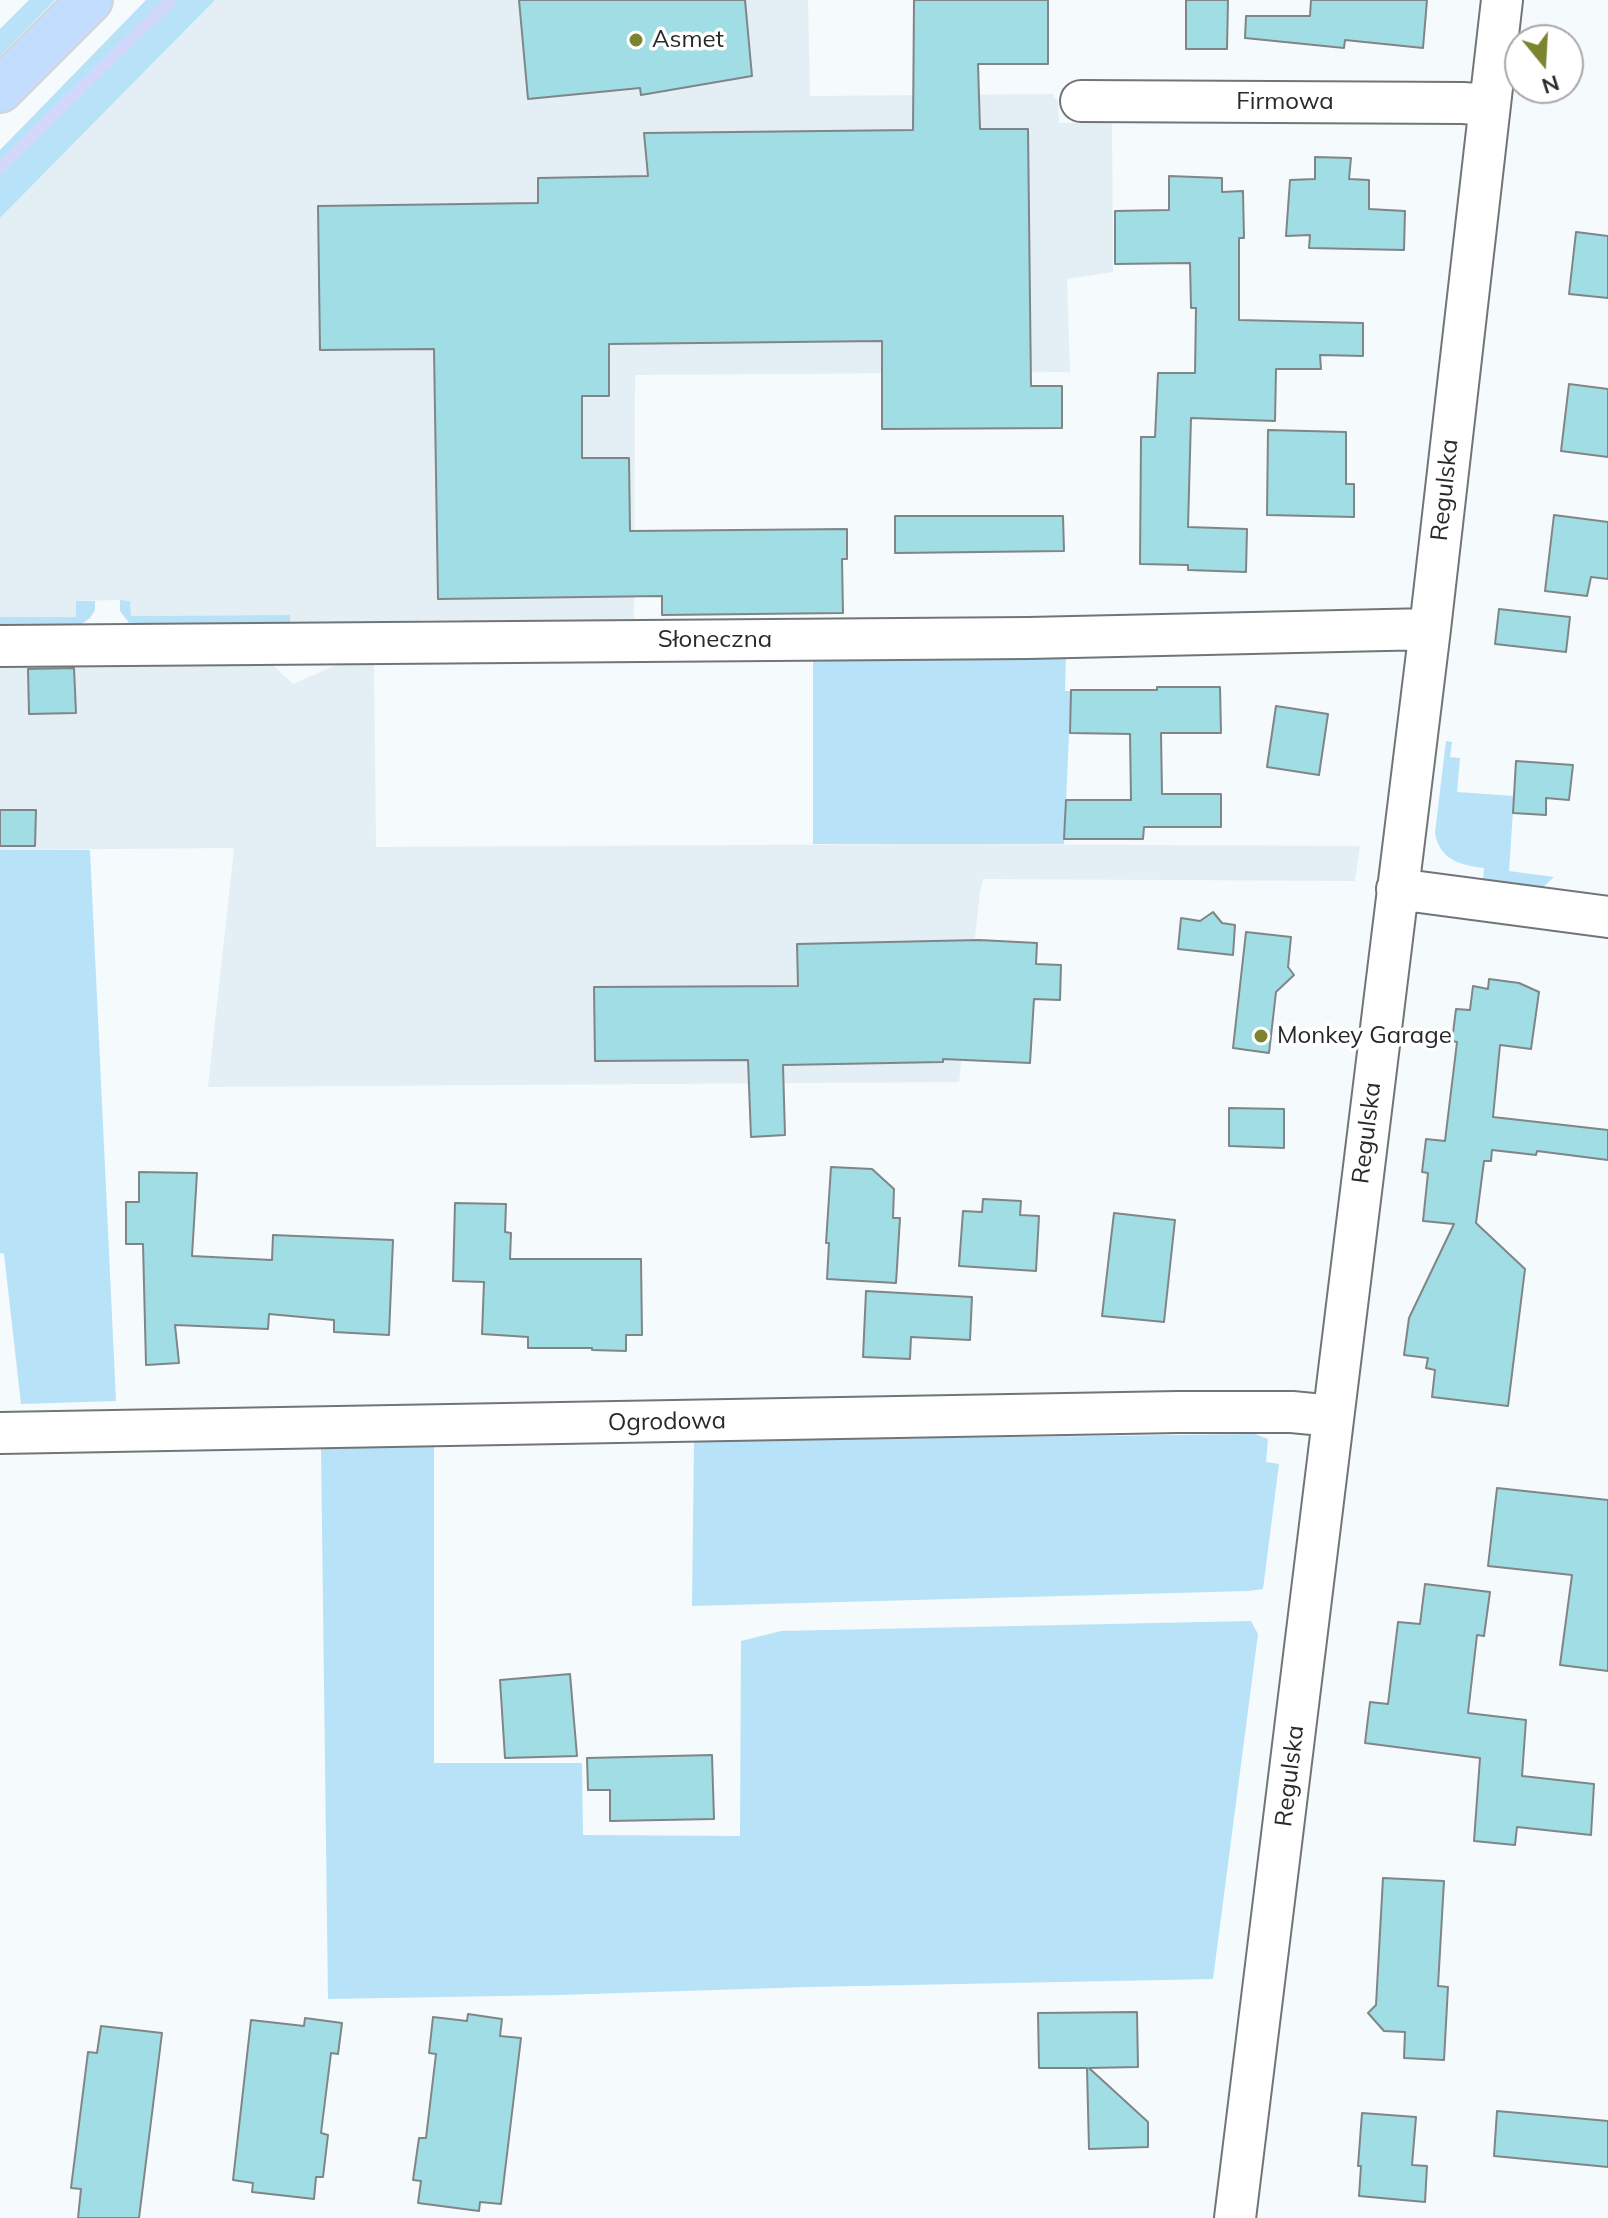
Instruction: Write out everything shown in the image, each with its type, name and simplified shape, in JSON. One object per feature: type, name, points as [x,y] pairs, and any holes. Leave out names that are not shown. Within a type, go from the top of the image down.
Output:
[{"type":"main road","points":[[0,90],[90,0]]},
{"type":"street","name":"Regulska","points":[[1235,2218],[1430,629],[1502,0]]},
{"type":"street","name":"Firmowa","points":[[1081,101],[1489,105]]},
{"type":"street","name":"Słoneczna","points":[[0,646],[1000,638],[1430,629]]},
{"type":"street","points":[[1397,889],[1608,917]]},
{"type":"street","name":"Ogrodowa","points":[[0,1433],[1178,1412],[1292,1412],[1333,1416]]},
{"type":"shaded area","points":[[29,0],[55,0],[0,56],[0,29]]},
{"type":"shaded area","points":[[146,0],[215,0],[0,218],[0,150]]},
{"type":"shaded area","points":[[215,0],[808,0],[810,96],[1053,94],[1058,100],[1059,123],[1112,123],[1113,272],[1067,279],[1070,372],[635,375],[634,620],[420,620],[290,624],[289,615],[131,616],[130,601],[120,600],[76,601],[76,617],[0,617],[0,218]]},
{"type":"shaded area","points":[[120,600],[130,601],[131,616],[290,615],[290,624],[132,627],[120,611]]},
{"type":"shaded area","points":[[76,601],[95,601],[95,610],[90,618],[73,630],[0,631],[0,617],[76,617]]},
{"type":"shaded area","points":[[1066,651],[1065,691],[1071,691],[1064,844],[813,844],[813,659]]},
{"type":"shaded area","points":[[266,659],[293,684],[341,663],[374,662],[376,847],[938,844],[1360,846],[1355,881],[983,879],[959,1082],[208,1087],[234,848],[0,850],[0,667],[195,665]]},
{"type":"shaded area","points":[[1446,741],[1452,742],[1450,757],[1460,758],[1457,792],[1514,796],[1509,871],[1554,877],[1541,889],[1483,881],[1484,868],[1452,860],[1441,849],[1435,833]]},
{"type":"shaded area","points":[[0,850],[90,850],[116,1401],[21,1404],[4,1254],[0,1253]]},
{"type":"shaded area","points":[[1255,1434],[1268,1439],[1266,1462],[1279,1464],[1263,1589],[692,1606],[694,1441]]},
{"type":"shaded area","points":[[434,1445],[434,1763],[582,1763],[583,1835],[740,1836],[741,1641],[781,1631],[1251,1621],[1258,1634],[1213,1979],[328,1999],[321,1447]]},
{"type":"building","name":"Asmet","points":[[519,0],[745,0],[752,76],[641,95],[640,88],[528,99]]},
{"type":"building","points":[[914,0],[1048,0],[1048,64],[978,64],[980,129],[1028,129],[1031,386],[1062,386],[1062,428],[882,429],[882,341],[609,344],[609,396],[582,396],[582,458],[629,458],[630,531],[847,529],[847,559],[842,559],[843,613],[662,615],[662,596],[438,599],[434,349],[320,350],[318,206],[538,203],[538,178],[648,176],[644,133],[913,130]]},
{"type":"building","points":[[1186,0],[1228,0],[1227,49],[1186,49]]},
{"type":"building","points":[[1311,0],[1427,0],[1423,48],[1345,40],[1344,48],[1245,38],[1246,16],[1310,16]]},
{"type":"building","points":[[1315,157],[1351,158],[1349,179],[1369,180],[1369,209],[1405,211],[1404,250],[1309,248],[1310,235],[1286,236],[1290,180],[1315,179]]},
{"type":"building","points":[[1169,176],[1222,178],[1222,192],[1243,191],[1244,238],[1239,238],[1239,320],[1363,323],[1363,356],[1320,355],[1321,369],[1276,369],[1275,421],[1191,418],[1188,527],[1247,529],[1246,572],[1188,570],[1188,565],[1140,564],[1141,437],[1155,437],[1158,373],[1195,373],[1196,308],[1191,308],[1190,263],[1115,264],[1115,211],[1169,210]]},
{"type":"building","points":[[1576,232],[1608,236],[1608,298],[1569,294]]},
{"type":"building","points":[[1569,384],[1608,389],[1608,457],[1561,451]]},
{"type":"building","points":[[1268,430],[1346,432],[1346,484],[1354,484],[1354,517],[1267,515]]},
{"type":"building","points":[[1554,515],[1608,522],[1608,579],[1591,577],[1587,596],[1545,591]]},
{"type":"building","points":[[895,516],[1063,516],[1064,551],[895,553]]},
{"type":"building","points":[[1499,609],[1570,617],[1566,652],[1495,644]]},
{"type":"building","points":[[74,668],[76,713],[29,714],[28,669]]},
{"type":"building","points":[[1157,687],[1220,687],[1221,733],[1161,733],[1162,794],[1221,794],[1221,827],[1144,827],[1143,839],[1064,839],[1066,800],[1131,800],[1130,734],[1070,733],[1071,690],[1157,690]]},
{"type":"building","points":[[1276,706],[1328,714],[1319,775],[1267,767]]},
{"type":"building","points":[[1516,761],[1573,765],[1569,800],[1546,798],[1546,815],[1513,813]]},
{"type":"building","points":[[0,810],[36,810],[35,846],[0,846]]},
{"type":"building","points":[[1213,912],[1222,923],[1235,925],[1233,955],[1178,949],[1181,918],[1200,921]]},
{"type":"building","points":[[1246,932],[1291,937],[1288,967],[1294,975],[1276,992],[1269,1053],[1233,1048]]},
{"type":"building","points":[[979,940],[1037,943],[1036,964],[1061,965],[1060,1000],[1034,999],[1030,1063],[943,1059],[943,1062],[783,1065],[785,1135],[751,1137],[748,1060],[595,1061],[594,987],[798,986],[797,944]]},
{"type":"building","points":[[1489,979],[1519,983],[1539,992],[1531,1049],[1500,1045],[1493,1117],[1608,1130],[1608,1160],[1537,1151],[1536,1155],[1492,1150],[1491,1161],[1484,1161],[1476,1223],[1525,1269],[1508,1406],[1432,1397],[1435,1370],[1426,1368],[1428,1358],[1404,1355],[1409,1318],[1454,1224],[1423,1221],[1428,1173],[1422,1172],[1426,1139],[1445,1141],[1457,1042],[1452,1041],[1456,1009],[1470,1010],[1473,986],[1488,989]]},
{"type":"building","points":[[1229,1108],[1284,1109],[1284,1148],[1229,1146]]},
{"type":"building","points":[[831,1167],[872,1169],[894,1189],[893,1218],[900,1218],[896,1283],[827,1279]]},
{"type":"building","points":[[139,1172],[197,1173],[192,1256],[272,1260],[273,1235],[393,1240],[389,1335],[334,1332],[334,1320],[269,1314],[268,1329],[175,1325],[179,1363],[146,1365],[143,1244],[126,1244],[126,1202],[139,1202]]},
{"type":"building","points":[[983,1199],[1021,1201],[1020,1215],[1039,1216],[1036,1271],[959,1266],[963,1211],[982,1212]]},
{"type":"building","points":[[455,1203],[506,1204],[505,1232],[511,1233],[510,1259],[641,1259],[642,1335],[626,1335],[626,1351],[528,1348],[528,1337],[482,1334],[484,1282],[453,1281]]},
{"type":"building","points":[[1114,1213],[1175,1220],[1164,1322],[1102,1316]]},
{"type":"building","points":[[866,1291],[972,1297],[970,1340],[911,1337],[910,1359],[863,1357]]},
{"type":"building","points":[[1497,1488],[1608,1500],[1608,1671],[1560,1665],[1572,1575],[1488,1566]]},
{"type":"building","points":[[1425,1584],[1490,1592],[1484,1636],[1477,1635],[1468,1713],[1526,1720],[1522,1776],[1594,1784],[1591,1835],[1517,1827],[1515,1845],[1474,1841],[1480,1758],[1365,1743],[1370,1702],[1388,1704],[1398,1622],[1420,1624]]},
{"type":"building","points":[[570,1674],[577,1756],[505,1758],[500,1680]]},
{"type":"building","points":[[712,1755],[714,1819],[610,1821],[610,1790],[588,1790],[587,1758]]},
{"type":"building","points":[[1383,1878],[1444,1881],[1438,1986],[1448,1987],[1444,2060],[1404,2058],[1405,2032],[1384,2031],[1368,2013],[1376,2005]]},
{"type":"building","points":[[1137,2012],[1138,2067],[1089,2068],[1148,2122],[1148,2147],[1089,2149],[1087,2068],[1039,2068],[1038,2013]]},
{"type":"building","points":[[468,2014],[502,2019],[500,2036],[521,2038],[501,2204],[480,2202],[479,2211],[418,2203],[421,2181],[413,2180],[419,2138],[426,2138],[436,2054],[429,2053],[433,2017],[467,2021]]},
{"type":"building","points":[[305,2018],[342,2023],[338,2054],[331,2053],[321,2133],[328,2135],[323,2177],[316,2177],[314,2199],[252,2192],[253,2183],[233,2180],[251,2020],[304,2026]]},
{"type":"building","points":[[101,2026],[162,2033],[139,2218],[78,2218],[81,2189],[71,2188],[88,2052],[97,2053]]},
{"type":"building","points":[[1497,2111],[1608,2121],[1608,2167],[1494,2156]]},
{"type":"building","points":[[1362,2113],[1416,2117],[1412,2165],[1427,2166],[1425,2202],[1359,2196]]},
{"type":"waterway","points":[[0,168],[171,0]]},
{"type":"place","name":"Asmet","points":[[636,40]]},
{"type":"place","name":"Monkey Garage","points":[[1261,1036]]}]
